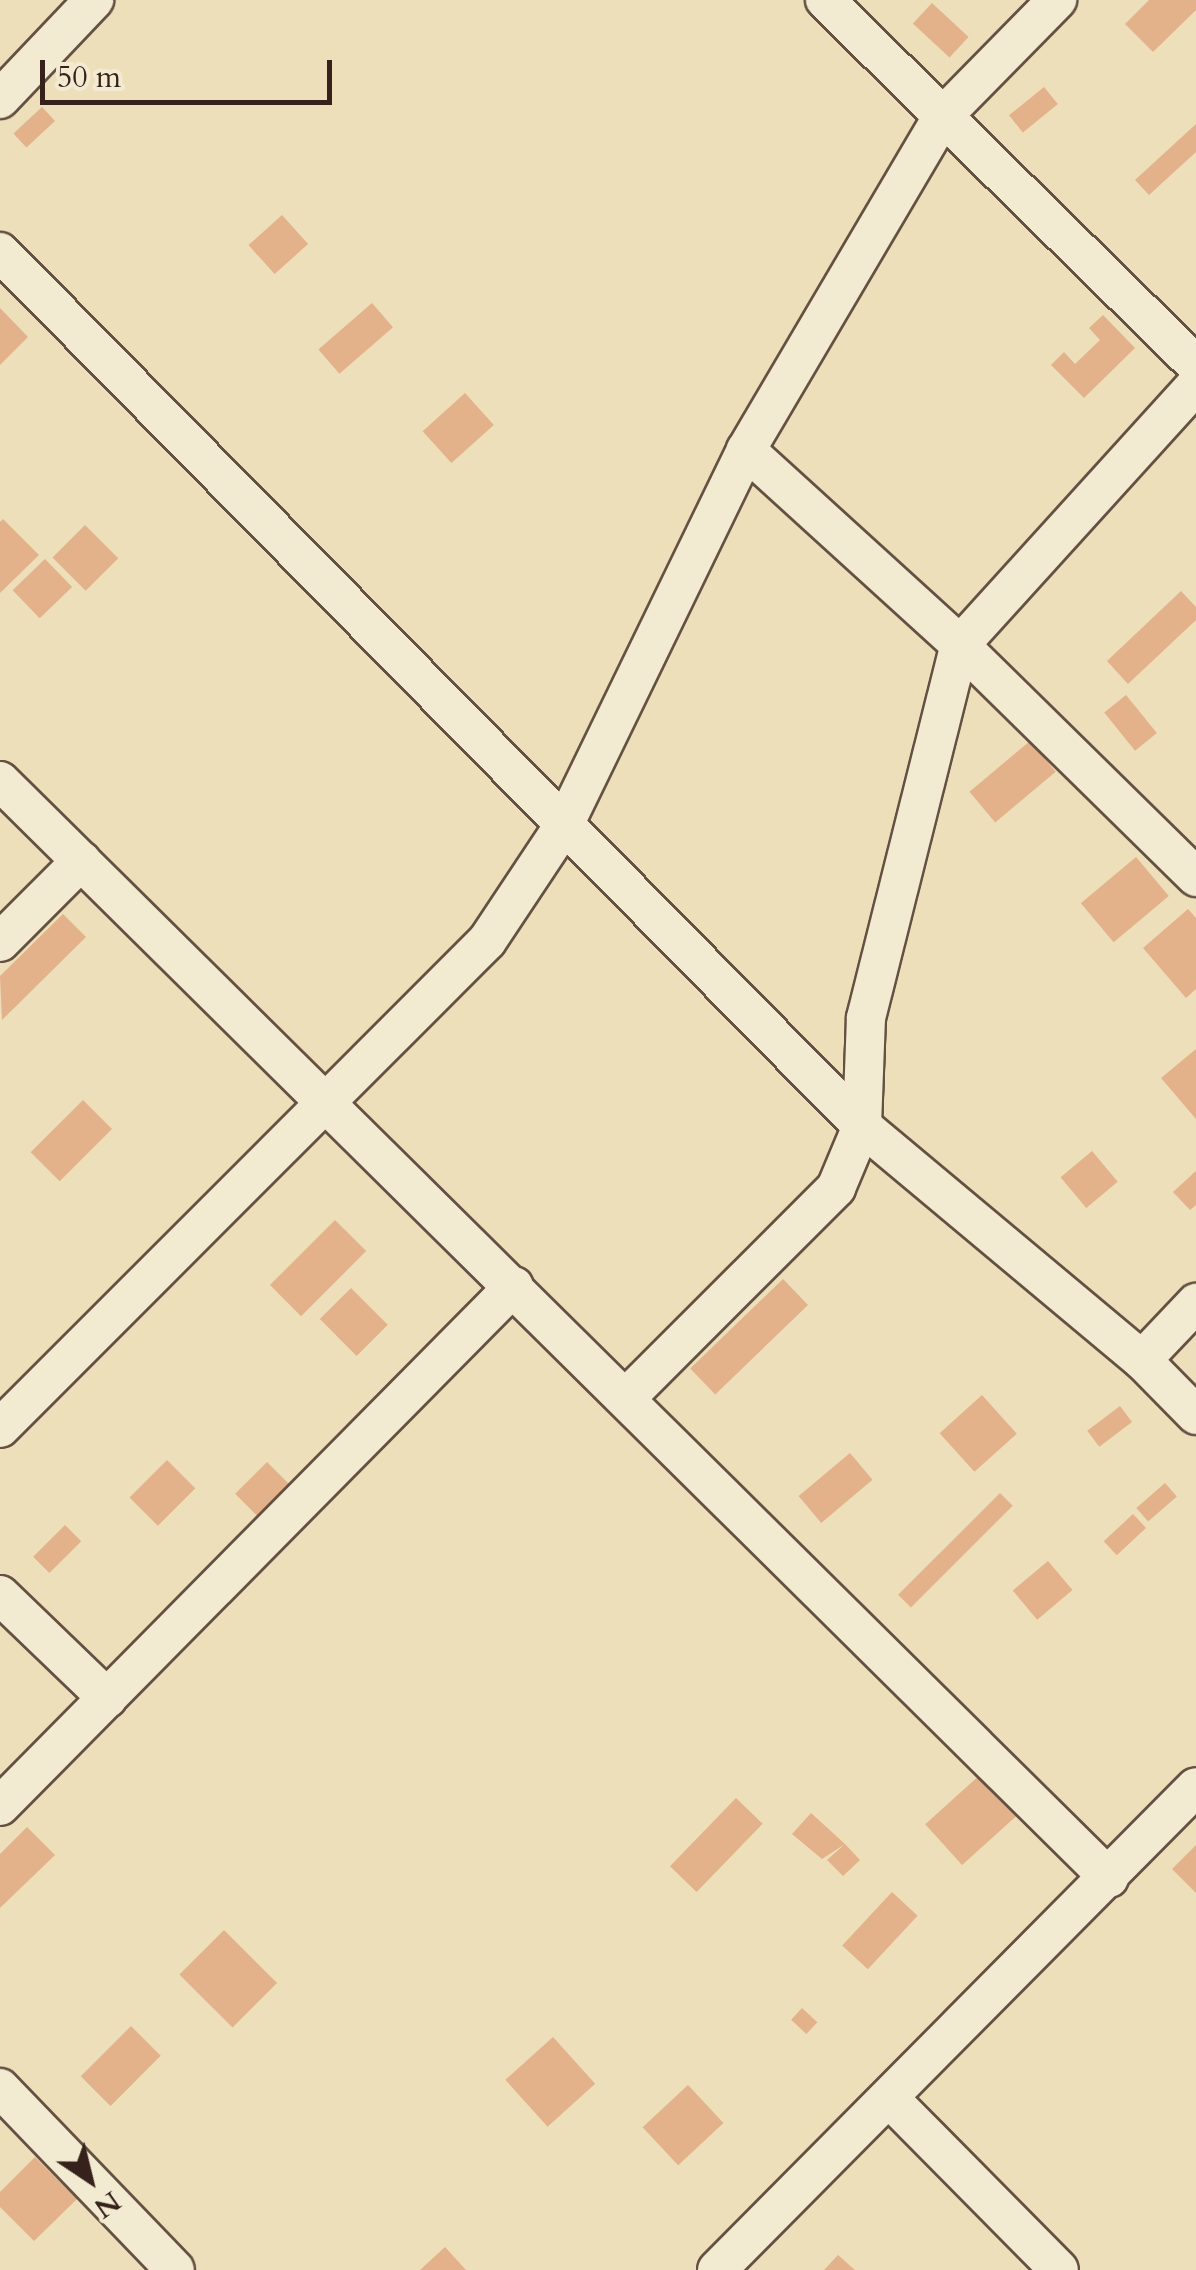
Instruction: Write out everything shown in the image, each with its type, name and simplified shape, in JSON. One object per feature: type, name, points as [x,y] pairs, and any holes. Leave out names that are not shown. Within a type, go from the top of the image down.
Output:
[{"type":"street","points":[[0,99],[94,0]]},
{"type":"street","points":[[825,0],[1196,365]]},
{"type":"street","points":[[0,1428],[487,941],[564,825],[746,450],[943,116],[1056,0]]},
{"type":"street","points":[[0,252],[862,1126],[1142,1360],[1196,1415]]},
{"type":"street","points":[[627,1396],[836,1188],[862,1126],[866,1018],[960,646],[1196,384]]},
{"type":"street","points":[[746,450],[960,646],[1196,876]]},
{"type":"street","points":[[0,781],[627,1396],[1110,1878]]},
{"type":"street","points":[[0,942],[81,861]]},
{"type":"street","points":[[0,1806],[514,1286]]},
{"type":"street","points":[[1142,1360],[1196,1303]]},
{"type":"street","points":[[0,1595],[108,1698]]},
{"type":"street","points":[[717,2270],[1196,1788]]},
{"type":"street","points":[[0,2088],[174,2270]]},
{"type":"street","points":[[890,2099],[1059,2270]]},
{"type":"building","points":[[1149,0],[1196,0],[1196,10],[1153,52],[1125,24]]},
{"type":"building","points":[[932,3],[969,37],[949,58],[913,23]]},
{"type":"building","points":[[1044,87],[1058,104],[1023,132],[1009,115]]},
{"type":"building","points":[[42,107],[55,121],[26,147],[13,134]]},
{"type":"building","points":[[1196,124],[1196,152],[1149,195],[1135,180]]},
{"type":"building","points":[[282,215],[308,244],[275,274],[249,245]]},
{"type":"building","points":[[372,303],[393,327],[339,374],[318,350]]},
{"type":"building","points":[[0,308],[28,337],[0,365]]},
{"type":"building","points":[[1103,315],[1135,348],[1084,398],[1051,365],[1064,352],[1075,364],[1100,340],[1089,328]]},
{"type":"building","points":[[465,393],[494,425],[451,463],[423,431]]},
{"type":"building","points":[[3,519],[39,555],[0,593],[0,522]]},
{"type":"building","points":[[85,525],[118,558],[86,591],[52,558]]},
{"type":"building","points":[[45,559],[72,587],[40,618],[13,590]]},
{"type":"building","points":[[1181,591],[1196,607],[1196,620],[1128,684],[1107,661]]},
{"type":"building","points":[[1126,695],[1157,733],[1135,751],[1104,713]]},
{"type":"building","points":[[1030,741],[1056,772],[995,822],[969,792]]},
{"type":"building","points":[[1136,857],[1169,896],[1114,942],[1081,903]]},
{"type":"building","points":[[1188,909],[1196,918],[1196,989],[1186,998],[1143,948]]},
{"type":"building","points":[[63,914],[86,937],[2,1020],[0,976]]},
{"type":"building","points":[[1196,1049],[1196,1119],[1161,1078]]},
{"type":"building","points":[[83,1100],[112,1129],[60,1181],[31,1152]]},
{"type":"building","points":[[1092,1151],[1118,1182],[1086,1208],[1061,1177]]},
{"type":"building","points":[[1196,1171],[1196,1205],[1190,1210],[1173,1192]]},
{"type":"building","points":[[335,1220],[366,1251],[301,1316],[270,1285]]},
{"type":"building","points":[[783,1279],[808,1305],[715,1395],[690,1369]]},
{"type":"building","points":[[351,1288],[388,1325],[357,1356],[320,1319]]},
{"type":"building","points":[[982,1395],[1017,1434],[974,1472],[940,1433]]},
{"type":"building","points":[[1120,1406],[1132,1422],[1099,1447],[1087,1431]]},
{"type":"building","points":[[850,1453],[872,1480],[821,1523],[799,1496]]},
{"type":"building","points":[[167,1460],[195,1488],[158,1526],[130,1497]]},
{"type":"building","points":[[267,1462],[292,1487],[260,1519],[235,1494]]},
{"type":"building","points":[[1165,1483],[1177,1497],[1148,1522],[1136,1508]]},
{"type":"building","points":[[1000,1493],[1013,1506],[911,1608],[898,1595]]},
{"type":"building","points":[[1133,1514],[1146,1528],[1117,1555],[1104,1541]]},
{"type":"building","points":[[65,1525],[81,1541],[49,1573],[33,1557]]},
{"type":"building","points":[[1048,1561],[1072,1590],[1037,1620],[1013,1591]]},
{"type":"building","points":[[981,1774],[1018,1815],[962,1865],[925,1824]]},
{"type":"building","points":[[736,1798],[763,1824],[697,1892],[670,1866]]},
{"type":"building","points":[[811,1813],[845,1844],[822,1859],[792,1834]]},
{"type":"building","points":[[27,1827],[55,1855],[0,1908],[0,1854]]},
{"type":"building","points":[[845,1844],[860,1860],[843,1876],[827,1860]]},
{"type":"building","points":[[1196,1845],[1196,1893],[1172,1869]]},
{"type":"building","points":[[892,1892],[918,1916],[868,1969],[842,1945]]},
{"type":"building","points":[[224,1930],[277,1983],[232,2028],[179,1975]]},
{"type":"building","points":[[802,2008],[817,2022],[806,2034],[791,2020]]},
{"type":"building","points":[[131,2026],[161,2056],[110,2106],[81,2076]]},
{"type":"building","points":[[553,2037],[595,2084],[548,2127],[505,2080]]},
{"type":"building","points":[[688,2085],[723,2123],[678,2165],[643,2127]]},
{"type":"building","points":[[35,2157],[77,2199],[34,2241],[0,2207],[0,2192]]},
{"type":"building","points":[[445,2247],[466,2270],[420,2270]]},
{"type":"building","points":[[838,2255],[855,2270],[824,2270]]}]
